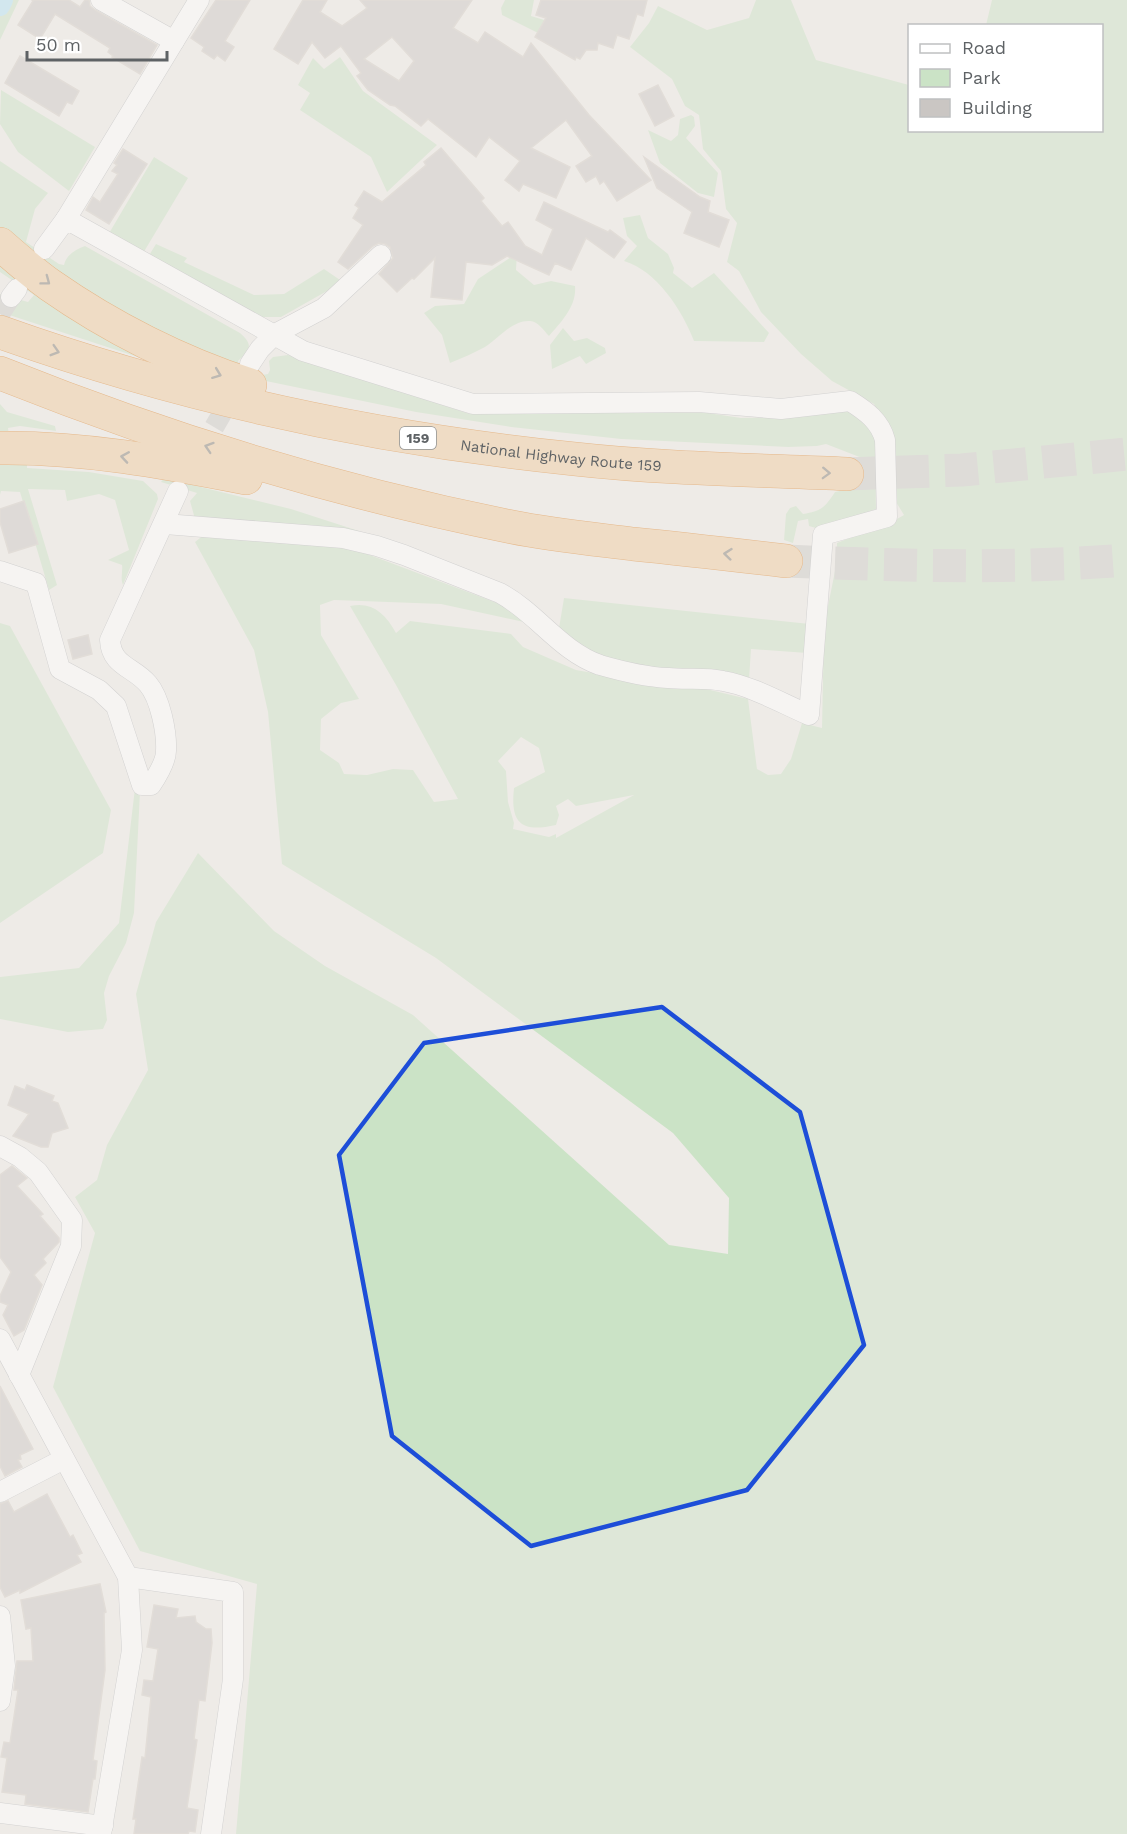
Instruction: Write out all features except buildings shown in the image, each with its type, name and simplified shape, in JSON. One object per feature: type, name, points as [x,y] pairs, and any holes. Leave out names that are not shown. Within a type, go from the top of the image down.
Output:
[{"type":"highway","name":"159","points":[[0,244],[50,285],[124,330],[170,354],[219,375],[290,398],[432,426],[776,471]]},
{"type":"highway","name":"National Highway Route 159","points":[[0,332],[141,377],[315,420],[425,439],[576,459],[847,474]]},
{"type":"highway","points":[[0,373],[46,392],[306,478],[513,527]]},
{"type":"highway","points":[[0,448],[42,448],[126,457],[513,527],[578,537],[786,561]]},
{"type":"street","points":[[101,0],[174,41]]},
{"type":"street","points":[[44,249],[66,219],[199,0]]},
{"type":"street","points":[[66,219],[303,351],[473,404],[699,402],[781,409],[849,401],[877,422],[885,440],[887,517],[823,535],[808,715],[723,680],[667,678],[601,665],[582,657],[566,646],[518,603],[500,593],[377,546],[343,538],[165,524]]},
{"type":"street","points":[[250,364],[260,348],[275,334],[324,308],[381,255]]},
{"type":"street","points":[[0,571],[36,583],[60,669],[99,690],[116,706],[142,785],[152,785],[167,752],[160,706],[148,683],[121,663],[113,654],[110,650],[110,640],[165,524],[178,491]]},
{"type":"street","points":[[0,1146],[20,1157],[38,1172],[72,1220],[71,1246],[19,1375]]},
{"type":"street","points":[[0,1339],[128,1577],[132,1650],[102,1830],[0,1813]]},
{"type":"street","points":[[0,1492],[64,1459]]},
{"type":"street","points":[[128,1577],[233,1592],[233,1680],[211,1834]]},
{"type":"street","points":[[0,1616],[5,1666],[0,1701]]},
{"type":"highlighted area","points":[[662,1007],[800,1112],[864,1345],[747,1490],[531,1546],[392,1436],[339,1155],[424,1043]]},
{"type":"green space","points":[[8,0],[19,0],[0,40],[0,16]]},
{"type":"green space","points":[[505,0],[534,0],[531,16],[571,28],[540,34],[502,15],[501,8]]},
{"type":"green space","points":[[756,0],[791,0],[816,60],[908,85],[908,132],[1103,132],[1103,24],[986,24],[992,0],[1127,0],[1127,1834],[236,1834],[257,1584],[140,1551],[53,1387],[95,1233],[75,1197],[97,1180],[107,1145],[148,1070],[136,994],[156,922],[198,853],[274,931],[325,966],[413,1015],[669,1245],[728,1254],[729,1198],[673,1133],[436,958],[282,864],[268,712],[254,650],[195,542],[205,534],[346,546],[505,606],[524,622],[441,604],[334,600],[320,605],[321,635],[359,699],[341,703],[321,719],[320,750],[339,763],[344,774],[367,775],[393,769],[413,770],[434,802],[458,799],[350,606],[365,605],[378,610],[396,633],[410,621],[511,634],[523,647],[576,670],[673,687],[702,688],[748,699],[757,769],[768,775],[781,774],[791,759],[802,723],[822,728],[824,626],[837,561],[837,543],[880,527],[904,515],[896,502],[890,434],[874,404],[832,381],[801,354],[761,312],[739,271],[727,262],[737,223],[726,209],[721,171],[703,149],[699,115],[685,106],[672,79],[630,47],[649,23],[658,6],[707,30],[749,18]],"holes":[[[521,737],[539,748],[545,772],[514,788],[513,800],[516,817],[526,826],[534,828],[556,825],[559,815],[556,806],[568,799],[576,806],[634,795],[556,838],[556,834],[549,837],[513,829],[506,771],[498,761]]]},
{"type":"green space","points":[[340,57],[363,91],[437,145],[387,192],[371,157],[300,110],[310,93],[298,85],[313,58],[324,69]]},
{"type":"green space","points":[[1,90],[95,147],[69,191],[18,152],[0,124]]},
{"type":"green space","points":[[691,115],[694,117],[695,126],[686,138],[718,173],[714,197],[698,193],[660,163],[648,130],[671,141],[678,135],[680,119]]},
{"type":"green space","points":[[154,157],[188,178],[142,255],[108,235]]},
{"type":"green space","points":[[0,161],[48,193],[35,209],[26,242],[64,265],[72,253],[85,246],[240,333],[249,347],[238,361],[239,364],[262,375],[268,374],[269,361],[273,357],[288,355],[470,414],[705,410],[708,413],[741,418],[782,417],[851,408],[875,436],[876,509],[819,529],[809,526],[808,519],[798,521],[793,543],[784,540],[786,514],[790,508],[796,506],[803,514],[819,510],[835,492],[856,485],[863,478],[868,467],[862,458],[826,444],[788,447],[621,439],[511,427],[416,412],[261,380],[131,326],[0,234]]},
{"type":"green space","points":[[640,215],[648,238],[668,254],[674,268],[673,273],[692,288],[714,273],[769,333],[764,342],[694,341],[683,317],[667,293],[647,273],[624,261],[637,246],[627,236],[623,218]]},
{"type":"green space","points":[[156,244],[187,258],[184,262],[254,295],[284,294],[324,269],[343,282],[281,317],[261,317],[148,257]]},
{"type":"green space","points":[[517,253],[516,270],[534,285],[551,281],[575,286],[571,307],[549,336],[536,323],[523,322],[511,327],[485,347],[450,363],[442,335],[424,313],[435,306],[464,304],[478,279]]},
{"type":"green space","points":[[0,261],[150,361],[0,312],[0,294],[28,302],[34,295],[0,272]]},
{"type":"green space","points":[[563,328],[574,341],[587,338],[605,348],[606,353],[586,364],[580,356],[552,369],[550,345]]},
{"type":"green space","points":[[0,404],[7,412],[55,426],[56,431],[20,426],[8,428],[9,435],[0,436]]},
{"type":"green space","points":[[0,462],[27,464],[27,468],[89,472],[143,481],[157,494],[158,499],[123,585],[122,565],[108,560],[129,550],[115,500],[99,494],[67,501],[65,490],[28,489],[57,585],[49,590],[20,492],[1,491],[0,495]]},
{"type":"green space","points":[[164,478],[291,509],[359,531],[195,519],[190,501],[197,493],[161,482]]},
{"type":"green space","points":[[564,598],[810,624],[807,653],[751,649],[749,680],[652,670],[584,650],[559,628]]},
{"type":"green space","points":[[0,623],[10,626],[111,810],[103,853],[0,923]]},
{"type":"green space","points":[[135,788],[140,792],[134,913],[126,943],[109,976],[104,993],[107,1020],[103,1029],[68,1032],[0,1019],[0,977],[79,968],[119,923]]},
{"type":"waterway","points":[[0,6],[3,0]]},
{"type":"tunnel","points":[[0,314],[11,297]]},
{"type":"tunnel","points":[[199,453],[234,393]]},
{"type":"tunnel","points":[[847,474],[962,470],[1127,454]]},
{"type":"tunnel","points":[[786,561],[957,566],[1042,565],[1127,560]]}]
